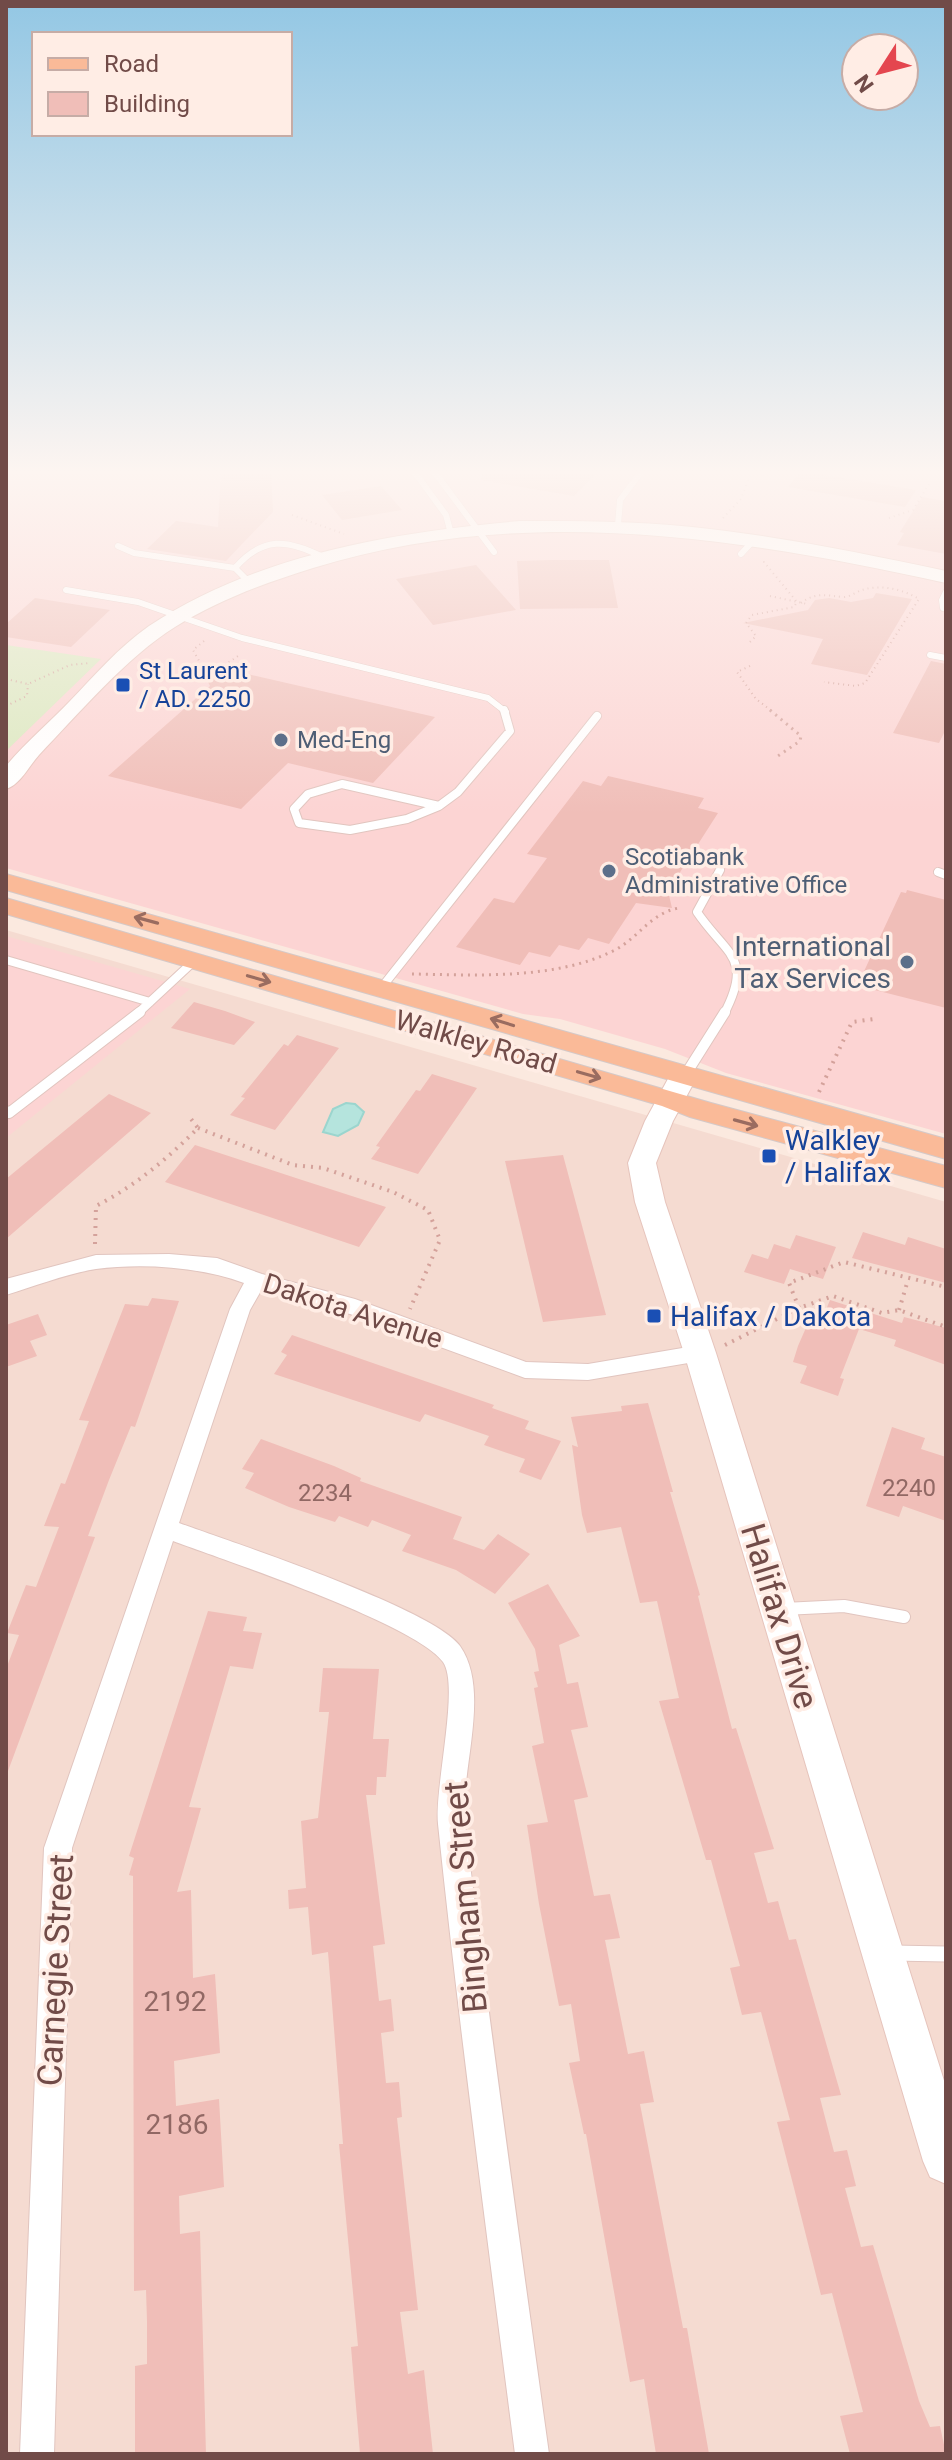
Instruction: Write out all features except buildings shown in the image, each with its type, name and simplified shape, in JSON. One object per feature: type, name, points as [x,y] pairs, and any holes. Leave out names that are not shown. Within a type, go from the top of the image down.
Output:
[{"type":"main road","name":"Walkley Road","points":[[6,882],[193,951],[388,980],[678,1088],[701,1110],[946,1177]]},
{"type":"main road","name":"Walkley Road","points":[[6,906],[193,951],[678,1088],[946,1149]]},
{"type":"street","points":[[7,778],[132,649],[179,616],[246,585]]},
{"type":"street","name":"Halifax Drive","points":[[678,1088],[642,1163],[650,1202],[712,1349],[777,1610],[946,2161]]},
{"type":"street","name":"Dakota Avenue","points":[[6,1287],[96,1262],[169,1261],[217,1265],[257,1280],[355,1307],[525,1370],[588,1372],[712,1349]]},
{"type":"street","name":"Carnegie Street","points":[[37,2454],[58,1848],[240,1309],[257,1280]]},
{"type":"street","name":"Bingham Street","points":[[165,1528],[390,1616],[438,1641],[452,1653],[462,1678],[449,1804],[532,2454]]},
{"type":"lane","points":[[66,590],[138,602],[242,638],[488,698],[503,707],[511,718],[510,731],[458,792],[439,806],[407,819],[350,830],[299,823],[294,809],[308,794],[342,784],[439,806]]},
{"type":"lane","points":[[943,608],[942,600],[946,592]]},
{"type":"lane","points":[[930,655],[946,658]]},
{"type":"lane","points":[[388,980],[597,716]]},
{"type":"lane","points":[[678,1088],[716,1028],[740,978],[738,965],[697,912],[720,870]]},
{"type":"lane","points":[[6,1111],[9,1113],[150,1002],[193,951]]},
{"type":"lane","points":[[6,960],[150,1002]]},
{"type":"lane","points":[[777,1610],[808,1606],[876,1608],[904,1617]]},
{"type":"lane","points":[[883,1953],[946,1954]]},
{"type":"path","points":[[784,585],[799,602]]},
{"type":"path","points":[[750,642],[756,636],[746,623],[752,615],[794,607],[811,595],[839,594],[847,598],[854,591],[871,587],[901,592],[919,599],[865,683],[856,686],[824,682]]},
{"type":"path","points":[[770,596],[807,604]]},
{"type":"path","points":[[6,679],[28,684],[78,662],[116,666]]},
{"type":"path","points":[[750,666],[737,672],[756,699],[801,736],[800,741],[775,758]]},
{"type":"path","points":[[6,713],[7,706],[27,696],[28,684]]},
{"type":"path","points":[[388,980],[506,973],[580,962],[615,950],[663,909],[679,908]]},
{"type":"path","points":[[815,1101],[852,1022],[874,1019]]},
{"type":"path","points":[[191,1119],[198,1128],[293,1165],[323,1168],[393,1192],[428,1210],[440,1240],[402,1324]]},
{"type":"path","points":[[96,1262],[96,1206],[131,1189],[198,1128]]},
{"type":"path","points":[[799,1308],[789,1283],[844,1262],[946,1287]]},
{"type":"path","points":[[899,1310],[908,1280]]},
{"type":"path","points":[[712,1349],[799,1308],[833,1296],[882,1313],[899,1310],[946,1327]]},
{"type":"shaded area","points":[[6,585],[946,585],[946,1134],[726,1073],[665,1049],[560,1019],[523,1014],[6,868]]},
{"type":"shaded area","points":[[6,930],[946,1202],[946,2454],[6,2454]]},
{"type":"shaded area","points":[[6,936],[190,989],[6,1138]]},
{"type":"green space","points":[[6,645],[101,659],[6,751]]},
{"type":"water","points":[[346,1103],[355,1104],[364,1112],[358,1125],[338,1136],[323,1132],[333,1109]]},
{"type":"place","name":"St Laurent / AD. 2250","points":[[123,685]]},
{"type":"place","name":"Med-Eng","points":[[281,740]]},
{"type":"place","name":"Scotiabank Administrative Office","points":[[609,871]]},
{"type":"place","name":"International Tax Services","points":[[907,962]]},
{"type":"place","name":"Walkley / Halifax","points":[[769,1156]]},
{"type":"place","name":"Halifax / Dakota","points":[[654,1316]]}]
